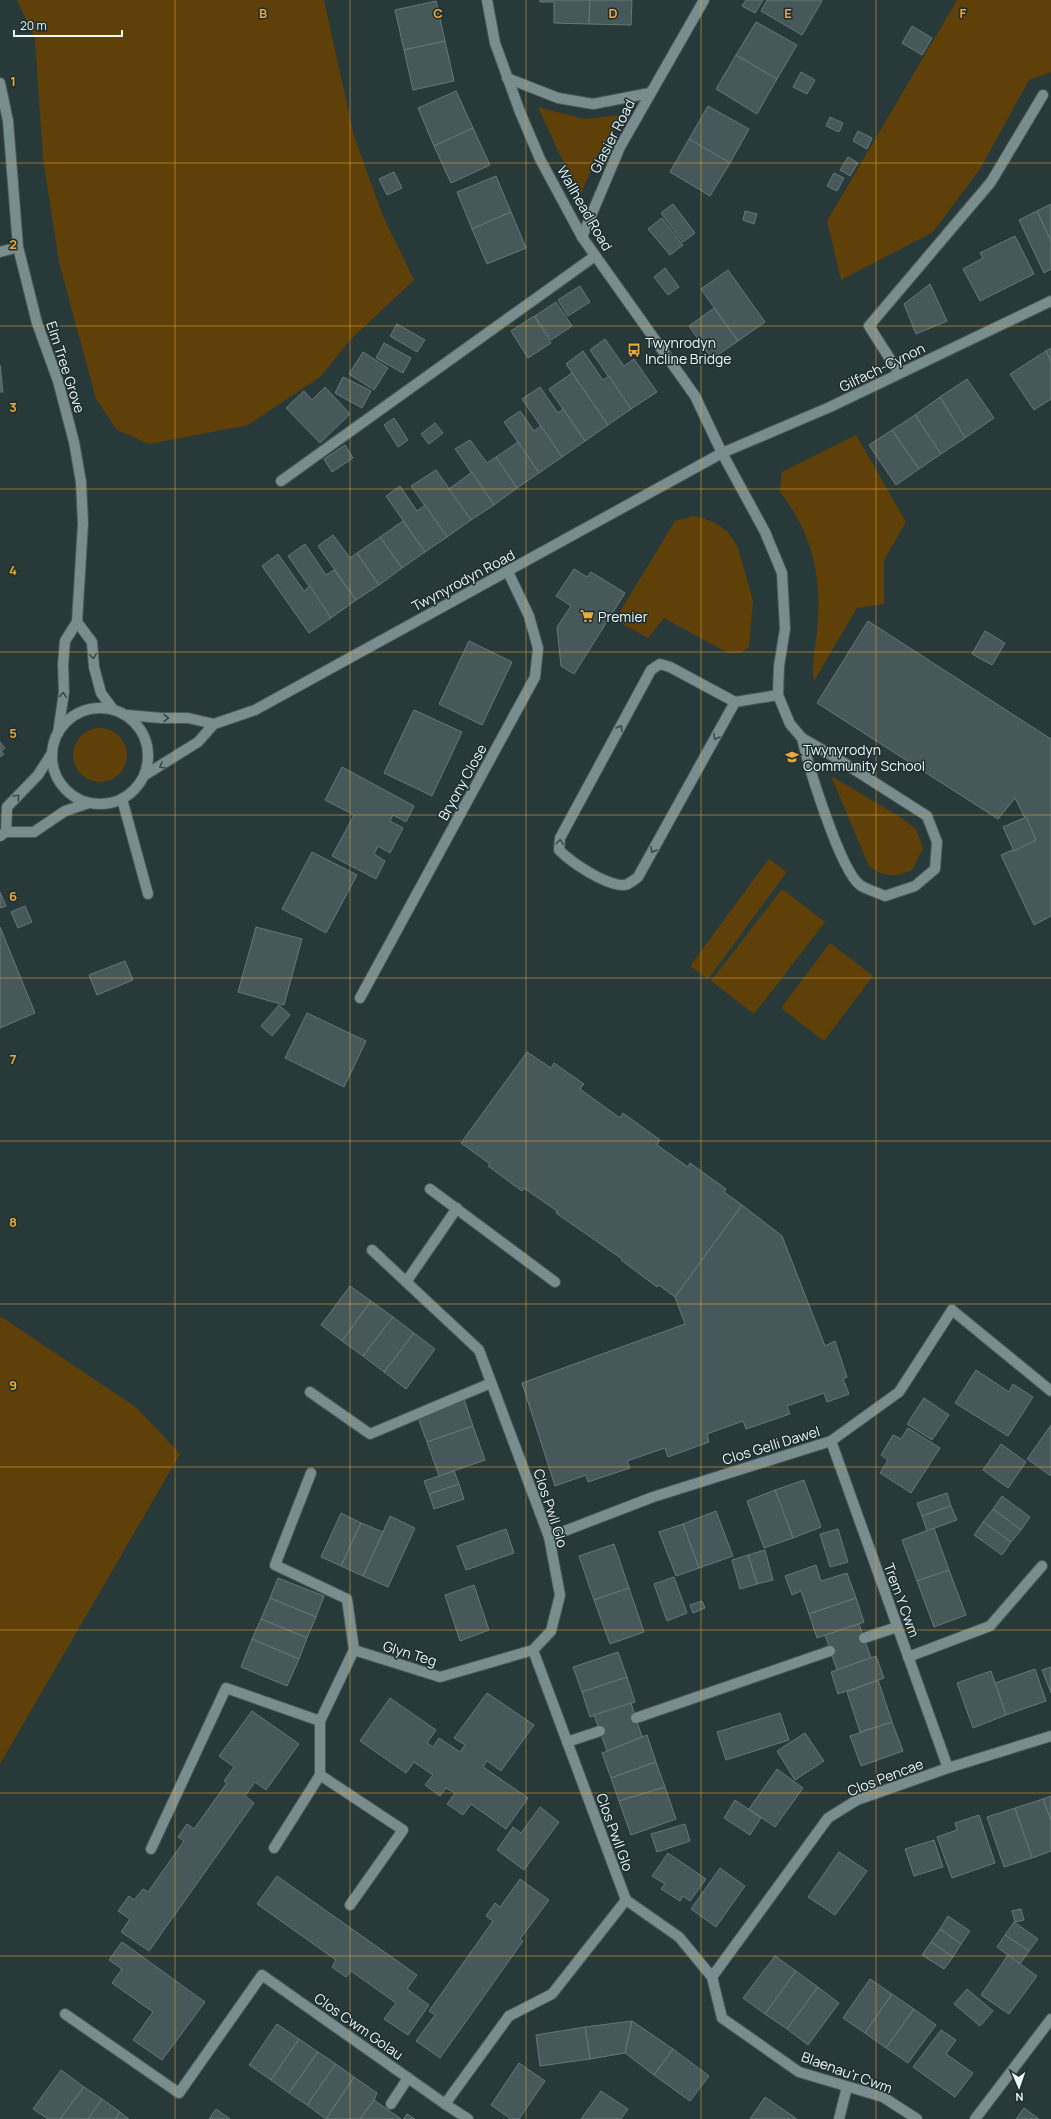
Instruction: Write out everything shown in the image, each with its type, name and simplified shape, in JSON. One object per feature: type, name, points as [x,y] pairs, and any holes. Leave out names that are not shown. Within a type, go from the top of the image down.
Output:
[{"type":"street","name":"Wallhead Road","points":[[487,0],[495,43],[507,78],[540,159],[582,237],[695,396],[722,453],[764,532],[782,573],[785,629],[779,666],[778,695]]},
{"type":"street","name":"Glasier Road","points":[[582,237],[620,147],[704,0]]},
{"type":"street","name":"Glasier Road","points":[[507,78],[558,98],[593,104],[650,93]]},
{"type":"street","name":"Elm Tree Grove","points":[[0,82],[8,121],[18,247],[37,323],[58,381],[74,442],[81,482],[83,523],[78,622]]},
{"type":"street","points":[[899,374],[868,326],[992,182],[1044,95]]},
{"type":"street","points":[[0,252],[18,247]]},
{"type":"street","points":[[281,481],[595,256]]},
{"type":"street","name":"Gilfach-Cynon","points":[[722,453],[830,407],[1051,301]]},
{"type":"street","name":"Twynyrodyn Road","points":[[122,799],[135,788],[145,775],[198,742],[214,724],[255,710],[722,453]]},
{"type":"street","name":"Bryony Close","points":[[360,998],[535,677],[538,648],[529,616],[508,572]]},
{"type":"street","points":[[112,708],[101,693],[94,668],[92,642],[78,622],[65,641],[63,665],[64,692],[58,733],[52,753],[38,775],[7,807],[3,834],[34,832],[65,811],[89,803],[106,803],[122,799],[148,894]]},
{"type":"street","points":[[735,702],[638,877],[627,885],[614,884],[569,860],[559,850],[560,838],[652,670],[660,664],[670,667],[735,702],[778,695],[790,724],[802,738],[927,816],[937,842],[935,869],[915,886],[885,896],[859,884],[845,864],[810,772],[802,738]]},
{"type":"street","points":[[58,733],[65,722],[79,713],[95,707],[112,708],[127,715],[161,718],[188,718],[214,724]]},
{"type":"street","points":[[127,715],[139,727],[147,742],[148,758],[145,775]]},
{"type":"street","points":[[52,753],[54,769],[62,784],[74,796],[89,803]]},
{"type":"street","points":[[430,1189],[555,1282]]},
{"type":"street","points":[[406,1282],[456,1208]]},
{"type":"street","name":"Clos Pwll Glo","points":[[372,1250],[480,1350],[549,1537],[560,1595],[551,1631],[533,1650],[626,1900]]},
{"type":"street","name":"Clos Gelli Dawel","points":[[549,1537],[653,1497],[831,1441],[899,1392],[952,1310],[1051,1391]]},
{"type":"street","points":[[310,1392],[370,1434],[491,1383]]},
{"type":"street","name":"Trem Y Cwm","points":[[831,1441],[948,1768]]},
{"type":"street","points":[[274,1848],[320,1775],[320,1721],[354,1650],[347,1599],[276,1565],[311,1473]]},
{"type":"street","points":[[908,1657],[990,1626],[1042,1566]]},
{"type":"street","points":[[864,1638],[897,1627]]},
{"type":"street","name":"Glyn Teg","points":[[354,1650],[440,1677],[533,1650]]},
{"type":"street","points":[[636,1718],[830,1650]]},
{"type":"street","points":[[151,1849],[226,1688],[320,1721]]},
{"type":"street","points":[[567,1742],[600,1731]]},
{"type":"street","name":"Clos Pencae","points":[[712,1977],[828,1818],[857,1800],[948,1768],[1051,1736]]},
{"type":"street","points":[[320,1775],[403,1830],[350,1905]]},
{"type":"street","points":[[445,2104],[509,2016],[552,1994],[626,1900]]},
{"type":"street","name":"Blaenau'r Cwm","points":[[626,1900],[679,1937],[712,1977],[722,2018],[799,2072],[883,2097],[917,2119]]},
{"type":"street","name":"Clos Cwm Golau","points":[[65,2014],[179,2093],[262,1975],[468,2119]]},
{"type":"street","points":[[975,2119],[1051,2018]]},
{"type":"street","points":[[391,2104],[408,2078]]},
{"type":"street","points":[[839,2119],[846,2087]]},
{"type":"shaded area","points":[[17,0],[324,0],[354,136],[383,216],[414,280],[350,340],[320,377],[248,425],[149,444],[117,430],[96,399],[59,262],[43,158],[35,39]]},
{"type":"shaded area","points":[[957,0],[1051,0],[1051,72],[1029,80],[980,169],[933,232],[841,280],[827,221]]},
{"type":"shaded area","points":[[538,107],[584,119],[621,115],[597,156],[581,194],[559,153]]},
{"type":"shaded area","points":[[856,435],[906,522],[884,560],[884,604],[857,608],[814,681],[813,663],[818,613],[816,576],[808,541],[792,508],[780,492],[782,472]]},
{"type":"shaded area","points":[[694,516],[708,520],[720,526],[730,535],[738,548],[753,601],[749,647],[740,653],[728,653],[664,618],[648,638],[615,620],[675,521]]},
{"type":"shaded area","points":[[95,728],[105,728],[115,732],[123,740],[127,750],[127,760],[123,770],[115,778],[105,782],[95,782],[85,778],[77,770],[73,760],[73,750],[77,740],[85,732]]},
{"type":"shaded area","points":[[831,776],[900,817],[916,829],[923,848],[912,870],[900,874],[890,875],[869,866]]},
{"type":"shaded area","points":[[769,859],[787,872],[708,979],[690,966]]},
{"type":"shaded area","points":[[782,889],[825,922],[754,1014],[711,981]]},
{"type":"shaded area","points":[[830,943],[873,976],[824,1041],[781,1008]]},
{"type":"shaded area","points":[[0,1316],[137,1408],[180,1454],[0,1764]]},
{"type":"building","points":[[540,0],[590,0],[589,24],[554,23],[554,2],[540,2]]},
{"type":"building","points":[[590,0],[632,0],[631,25],[589,24]]},
{"type":"building","points":[[746,0],[763,0],[755,13],[742,6]]},
{"type":"building","points":[[767,0],[822,1],[802,35],[761,11]]},
{"type":"building","points":[[436,1],[445,41],[404,50],[395,10]]},
{"type":"building","points":[[756,22],[797,45],[777,79],[736,55]]},
{"type":"building","points":[[912,26],[932,38],[922,55],[902,43]]},
{"type":"building","points":[[445,41],[454,81],[413,90],[404,50]]},
{"type":"building","points":[[736,55],[777,79],[757,114],[716,89]]},
{"type":"building","points":[[801,72],[815,80],[807,94],[793,87]]},
{"type":"building","points":[[456,91],[473,128],[434,146],[418,108]]},
{"type":"building","points":[[708,106],[749,129],[730,163],[689,139]]},
{"type":"building","points":[[830,117],[843,123],[839,132],[826,126]]},
{"type":"building","points":[[473,128],[490,165],[451,183],[434,146]]},
{"type":"building","points":[[858,131],[872,138],[867,149],[853,141]]},
{"type":"building","points":[[689,139],[730,163],[710,196],[670,172]]},
{"type":"building","points":[[848,157],[858,163],[850,176],[840,170]]},
{"type":"building","points":[[394,172],[402,188],[387,195],[379,179]]},
{"type":"building","points":[[834,173],[844,178],[837,191],[827,186]]},
{"type":"building","points":[[496,176],[511,212],[472,229],[457,192]]},
{"type":"building","points":[[673,204],[695,233],[683,242],[661,213]]},
{"type":"building","points":[[1051,204],[1051,241],[1037,211]]},
{"type":"building","points":[[745,211],[757,214],[754,224],[743,220]]},
{"type":"building","points":[[1037,211],[1051,241],[1051,269],[1044,273],[1019,220]]},
{"type":"building","points":[[511,212],[526,248],[487,264],[472,229]]},
{"type":"building","points":[[662,218],[683,245],[670,255],[648,229]]},
{"type":"building","points":[[1015,236],[1034,274],[980,301],[963,269],[983,258],[980,253]]},
{"type":"building","points":[[665,268],[679,287],[668,295],[654,277]]},
{"type":"building","points":[[728,270],[765,322],[738,341],[701,289]]},
{"type":"building","points":[[930,284],[947,321],[916,334],[904,304]]},
{"type":"building","points":[[580,286],[590,302],[568,316],[558,300]]},
{"type":"building","points":[[556,302],[572,326],[551,340],[535,316]]},
{"type":"building","points":[[714,308],[738,341],[712,359],[689,326]]},
{"type":"building","points":[[534,316],[551,343],[528,358],[511,331]]},
{"type":"building","points":[[397,324],[425,340],[417,352],[390,336]]},
{"type":"building","points":[[605,339],[624,366],[634,359],[657,392],[631,409],[590,350]]},
{"type":"building","points":[[384,343],[411,358],[403,373],[376,358]]},
{"type":"building","points":[[1051,348],[1051,362],[1046,351]]},
{"type":"building","points":[[583,351],[603,380],[609,376],[631,409],[608,425],[566,364]]},
{"type":"building","points":[[1046,351],[1051,362],[1051,399],[1034,410],[1010,374]]},
{"type":"building","points":[[363,352],[388,368],[374,390],[349,374]]},
{"type":"building","points":[[0,365],[3,392],[0,392]]},
{"type":"building","points":[[572,373],[608,425],[585,441],[549,389]]},
{"type":"building","points":[[343,377],[371,391],[362,408],[335,393]]},
{"type":"building","points":[[967,379],[994,418],[965,438],[940,397]]},
{"type":"building","points":[[325,387],[350,414],[320,443],[286,408],[304,391],[312,400]]},
{"type":"building","points":[[540,387],[558,413],[563,409],[585,441],[562,457],[522,399]]},
{"type":"building","points":[[940,397],[965,438],[941,454],[915,415]]},
{"type":"building","points":[[520,411],[534,431],[541,426],[562,457],[539,473],[504,422]]},
{"type":"building","points":[[915,415],[941,454],[919,469],[892,430]]},
{"type":"building","points":[[394,418],[408,440],[398,447],[384,425]]},
{"type":"building","points":[[435,423],[443,433],[429,444],[421,434]]},
{"type":"building","points":[[892,430],[919,469],[896,485],[869,445]]},
{"type":"building","points":[[470,440],[487,463],[496,457],[517,488],[494,505],[455,449]]},
{"type":"building","points":[[518,442],[539,473],[517,488],[496,457]]},
{"type":"building","points":[[345,445],[353,458],[332,472],[324,459]]},
{"type":"building","points":[[436,470],[471,520],[447,537],[411,486]]},
{"type":"building","points":[[472,472],[494,505],[471,520],[449,489]]},
{"type":"building","points":[[400,486],[417,511],[425,505],[447,537],[425,552],[386,496]]},
{"type":"building","points":[[403,521],[425,552],[402,568],[380,537]]},
{"type":"building","points":[[333,535],[350,558],[357,553],[379,585],[356,600],[318,546]]},
{"type":"building","points":[[380,537],[402,568],[379,585],[357,553]]},
{"type":"building","points":[[305,544],[326,575],[334,570],[356,600],[331,618],[288,556]]},
{"type":"building","points":[[278,554],[304,591],[310,586],[331,618],[309,633],[262,566]]},
{"type":"building","name":"Premier","points":[[574,569],[587,577],[591,572],[625,593],[574,674],[561,666],[557,627],[571,606],[556,596]]},
{"type":"building","points":[[868,621],[1051,739],[1051,916],[1034,925],[1001,855],[1036,840],[1015,798],[998,819],[817,703]]},
{"type":"building","points":[[985,631],[1005,643],[992,665],[972,654]]},
{"type":"building","points":[[469,641],[512,662],[482,725],[439,704]]},
{"type":"building","points":[[414,710],[462,732],[432,796],[384,773]]},
{"type":"building","points":[[0,742],[5,748],[1,752],[4,754],[0,757]]},
{"type":"building","points":[[342,767],[414,806],[406,822],[393,815],[390,821],[403,828],[390,853],[378,846],[374,854],[385,861],[376,879],[332,856],[354,815],[325,800]]},
{"type":"building","points":[[1026,817],[1036,840],[1014,851],[1003,827]]},
{"type":"building","points":[[312,852],[357,875],[326,933],[282,909]]},
{"type":"building","points":[[0,892],[6,906],[0,908]]},
{"type":"building","points":[[25,906],[32,922],[18,928],[11,912]]},
{"type":"building","points":[[0,927],[35,1013],[0,1028]]},
{"type":"building","points":[[256,927],[302,939],[284,1005],[238,992]]},
{"type":"building","points":[[125,961],[133,980],[97,995],[89,975]]},
{"type":"building","points":[[279,1005],[290,1015],[272,1036],[261,1026]]},
{"type":"building","points":[[307,1013],[366,1041],[344,1087],[285,1058]]},
{"type":"building","points":[[527,1052],[551,1068],[554,1063],[584,1084],[580,1089],[620,1118],[623,1113],[660,1140],[657,1145],[688,1167],[690,1163],[726,1189],[724,1192],[742,1205],[675,1297],[659,1285],[657,1287],[621,1260],[622,1259],[556,1213],[557,1211],[524,1188],[522,1191],[488,1166],[490,1164],[461,1143]]},
{"type":"building","points":[[742,1205],[782,1236],[825,1346],[835,1341],[847,1377],[843,1379],[849,1394],[827,1402],[824,1393],[787,1406],[790,1414],[746,1429],[743,1421],[707,1434],[709,1442],[668,1457],[665,1448],[627,1461],[630,1468],[588,1482],[586,1475],[555,1486],[522,1383],[685,1324],[675,1297]]},
{"type":"building","points":[[350,1286],[371,1301],[342,1341],[321,1325]]},
{"type":"building","points":[[371,1301],[393,1317],[363,1356],[342,1341]]},
{"type":"building","points":[[393,1317],[414,1333],[384,1372],[363,1356]]},
{"type":"building","points":[[414,1333],[435,1349],[406,1389],[384,1372]]},
{"type":"building","points":[[976,1370],[1009,1392],[1013,1384],[1033,1397],[1008,1436],[955,1403]]},
{"type":"building","points":[[924,1398],[949,1415],[932,1440],[907,1424]]},
{"type":"building","points":[[464,1399],[473,1426],[427,1442],[417,1415]]},
{"type":"building","points":[[1051,1425],[1051,1476],[1027,1459]]},
{"type":"building","points":[[473,1426],[485,1460],[439,1476],[427,1442]]},
{"type":"building","points":[[908,1428],[940,1448],[911,1493],[880,1473],[888,1460],[881,1455],[893,1435],[901,1439]]},
{"type":"building","points":[[1001,1444],[1026,1462],[1008,1488],[983,1470]]},
{"type":"building","points":[[454,1471],[459,1484],[429,1494],[424,1481]]},
{"type":"building","points":[[804,1480],[821,1527],[793,1538],[775,1490]]},
{"type":"building","points":[[459,1484],[464,1499],[434,1509],[429,1494]]},
{"type":"building","points":[[775,1490],[793,1538],[764,1548],[747,1501]]},
{"type":"building","points":[[947,1493],[951,1506],[922,1516],[917,1503]]},
{"type":"building","points":[[1002,1496],[1030,1517],[1021,1530],[993,1509]]},
{"type":"building","points":[[951,1506],[957,1520],[927,1531],[922,1516]]},
{"type":"building","points":[[993,1509],[1021,1530],[1011,1542],[983,1522]]},
{"type":"building","points":[[716,1511],[733,1556],[699,1568],[683,1524]]},
{"type":"building","points":[[341,1513],[361,1523],[341,1566],[321,1557]]},
{"type":"building","points":[[390,1516],[415,1528],[388,1587],[363,1576]]},
{"type":"building","points":[[983,1522],[1011,1542],[1002,1555],[974,1535]]},
{"type":"building","points":[[361,1523],[383,1532],[363,1576],[341,1566]]},
{"type":"building","points":[[683,1524],[699,1568],[676,1576],[659,1532]]},
{"type":"building","points":[[934,1528],[949,1570],[917,1581],[902,1540]]},
{"type":"building","points":[[506,1529],[514,1553],[466,1570],[457,1546]]},
{"type":"building","points":[[838,1529],[848,1562],[830,1567],[820,1534]]},
{"type":"building","points":[[614,1544],[629,1588],[594,1600],[579,1556]]},
{"type":"building","points":[[765,1550],[773,1580],[757,1584],[748,1555]]},
{"type":"building","points":[[748,1555],[757,1584],[740,1589],[732,1560]]},
{"type":"building","points":[[816,1565],[821,1581],[847,1573],[856,1598],[809,1614],[801,1591],[792,1595],[785,1576]]},
{"type":"building","points":[[949,1570],[966,1615],[934,1627],[917,1581]]},
{"type":"building","points":[[674,1577],[687,1613],[667,1621],[654,1584]]},
{"type":"building","points":[[278,1578],[324,1596],[316,1617],[270,1598]]},
{"type":"building","points":[[474,1585],[489,1630],[460,1641],[445,1595]]},
{"type":"building","points":[[629,1588],[644,1632],[610,1644],[594,1600]]},
{"type":"building","points":[[270,1598],[316,1617],[307,1638],[261,1619]]},
{"type":"building","points":[[856,1598],[864,1622],[817,1638],[809,1614]]},
{"type":"building","points":[[702,1601],[705,1608],[693,1613],[690,1605]]},
{"type":"building","points":[[261,1619],[307,1638],[299,1659],[252,1639]]},
{"type":"building","points":[[859,1624],[871,1658],[837,1670],[825,1635]]},
{"type":"building","points":[[252,1639],[299,1659],[287,1686],[241,1667]]},
{"type":"building","points":[[618,1652],[627,1677],[582,1692],[573,1667]]},
{"type":"building","points":[[876,1656],[884,1678],[838,1694],[831,1672]]},
{"type":"building","points":[[1051,1667],[1051,1693],[1042,1670]]},
{"type":"building","points":[[1035,1669],[1046,1701],[1006,1715],[995,1683]]},
{"type":"building","points":[[991,1671],[1006,1715],[973,1728],[957,1683]]},
{"type":"building","points":[[627,1677],[635,1702],[590,1717],[582,1692]]},
{"type":"building","points":[[878,1680],[892,1722],[860,1732],[847,1692]]},
{"type":"building","points":[[487,1693],[534,1725],[501,1771],[487,1761],[483,1767],[528,1798],[506,1829],[471,1804],[463,1815],[447,1804],[455,1793],[446,1788],[440,1796],[425,1785],[433,1775],[414,1762],[406,1773],[360,1741],[390,1698],[436,1730],[427,1743],[433,1747],[439,1738],[460,1752],[465,1745],[454,1738]]},
{"type":"building","points":[[631,1703],[642,1737],[607,1751],[594,1715]]},
{"type":"building","points":[[252,1711],[299,1744],[266,1790],[255,1782],[245,1796],[254,1803],[149,1951],[121,1932],[130,1919],[118,1911],[129,1896],[134,1900],[143,1889],[148,1892],[184,1841],[178,1837],[187,1824],[194,1829],[227,1783],[224,1781],[234,1767],[219,1756]]},
{"type":"building","points":[[780,1713],[789,1740],[726,1760],[717,1732]]},
{"type":"building","points":[[892,1722],[903,1751],[861,1766],[850,1736]]},
{"type":"building","points":[[805,1733],[824,1761],[795,1780],[777,1751]]},
{"type":"building","points":[[647,1735],[656,1762],[611,1778],[602,1753]]},
{"type":"building","points":[[656,1762],[665,1787],[619,1801],[611,1778]]},
{"type":"building","points":[[777,1769],[803,1788],[775,1827],[749,1809]]},
{"type":"building","points":[[665,1787],[676,1819],[631,1835],[619,1801]]},
{"type":"building","points":[[1051,1796],[1051,1821],[1043,1799]]},
{"type":"building","points":[[1043,1799],[1051,1821],[1051,1851],[1032,1858],[1015,1808]]},
{"type":"building","points":[[735,1800],[761,1818],[750,1835],[724,1818]]},
{"type":"building","points":[[540,1807],[559,1822],[524,1870],[497,1850],[513,1827],[521,1833]]},
{"type":"building","points":[[1015,1808],[1032,1858],[1004,1867],[987,1817]]},
{"type":"building","points":[[979,1815],[995,1863],[952,1878],[937,1837],[957,1830],[955,1823]]},
{"type":"building","points":[[685,1824],[690,1841],[657,1852],[651,1834]]},
{"type":"building","points":[[934,1840],[943,1867],[914,1876],[905,1849]]},
{"type":"building","points":[[839,1852],[867,1871],[835,1915],[808,1897]]},
{"type":"building","points":[[668,1853],[706,1879],[690,1901],[683,1896],[680,1901],[661,1889],[665,1884],[652,1876]]},
{"type":"building","points":[[720,1868],[745,1886],[716,1927],[691,1909]]},
{"type":"building","points":[[277,1876],[417,1975],[407,1989],[429,2005],[408,2035],[384,2019],[396,2003],[351,1971],[346,1977],[332,1967],[336,1960],[257,1904]]},
{"type":"building","points":[[520,1879],[549,1900],[520,1939],[523,1941],[440,2058],[416,2041],[435,2015],[429,2011],[493,1921],[486,1916],[495,1903],[500,1907]]},
{"type":"building","points":[[1021,1909],[1024,1920],[1015,1922],[1012,1911]]},
{"type":"building","points":[[948,1916],[970,1931],[961,1944],[940,1929]]},
{"type":"building","points":[[1014,1922],[1038,1939],[1029,1951],[1005,1935]]},
{"type":"building","points":[[940,1929],[961,1944],[953,1957],[931,1942]]},
{"type":"building","points":[[1005,1935],[1029,1951],[1020,1964],[997,1947]]},
{"type":"building","points":[[122,1942],[205,2002],[162,2060],[133,2040],[153,2012],[112,1983],[122,1969],[109,1960]]},
{"type":"building","points":[[931,1942],[953,1957],[944,1969],[922,1955]]},
{"type":"building","points":[[1008,1955],[1037,1976],[1009,2014],[981,1995]]},
{"type":"building","points":[[775,1956],[796,1971],[765,2014],[743,1998]]},
{"type":"building","points":[[796,1971],[818,1987],[787,2029],[765,2014]]},
{"type":"building","points":[[870,1979],[892,1994],[865,2033],[843,2018]]},
{"type":"building","points":[[818,1987],[839,2003],[808,2045],[787,2029]]},
{"type":"building","points":[[967,1989],[993,2011],[980,2026],[954,2004]]},
{"type":"building","points":[[892,1994],[914,2009],[886,2048],[865,2033]]},
{"type":"building","points":[[914,2009],[936,2025],[908,2063],[886,2048]]},
{"type":"building","points":[[632,2021],[625,2053],[590,2059],[585,2027]]},
{"type":"building","points":[[632,2021],[673,2049],[654,2075],[625,2053]]},
{"type":"building","points":[[277,2024],[299,2039],[271,2080],[249,2065]]},
{"type":"building","points":[[585,2027],[590,2059],[540,2066],[536,2035]]},
{"type":"building","points":[[941,2030],[956,2040],[946,2054],[973,2073],[955,2097],[913,2067]]},
{"type":"building","points":[[299,2039],[318,2052],[289,2093],[271,2080]]},
{"type":"building","points":[[673,2049],[709,2076],[690,2101],[654,2075]]},
{"type":"building","points":[[318,2052],[336,2064],[307,2105],[289,2093]]},
{"type":"building","points":[[519,2063],[545,2081],[519,2119],[511,2119],[491,2105]]},
{"type":"building","points":[[336,2064],[354,2077],[326,2119],[307,2105]]},
{"type":"building","points":[[61,2070],[84,2087],[60,2119],[48,2119],[33,2109]]},
{"type":"building","points":[[354,2077],[377,2093],[374,2100],[360,2119],[326,2119]]},
{"type":"building","points":[[84,2087],[102,2099],[88,2119],[60,2119]]},
{"type":"building","points":[[601,2091],[628,2109],[621,2119],[581,2119]]},
{"type":"building","points":[[765,2097],[797,2119],[750,2119]]},
{"type":"building","points":[[102,2099],[120,2112],[115,2119],[88,2119]]},
{"type":"building","points":[[374,2100],[401,2119],[360,2119]]},
{"type":"building","points":[[1024,2108],[1039,2119],[1016,2119]]},
{"type":"building","points":[[216,2109],[230,2119],[209,2119]]},
{"type":"building","points":[[120,2112],[129,2119],[115,2119]]},
{"type":"building","points":[[407,2114],[415,2119],[404,2119]]},
{"type":"place","name":"Twynrodyn Incline Bridge","points":[[634,350]]},
{"type":"place","name":"Premier","points":[[587,616]]},
{"type":"place","name":"Twynyrodyn Community School","points":[[792,757]]}]
